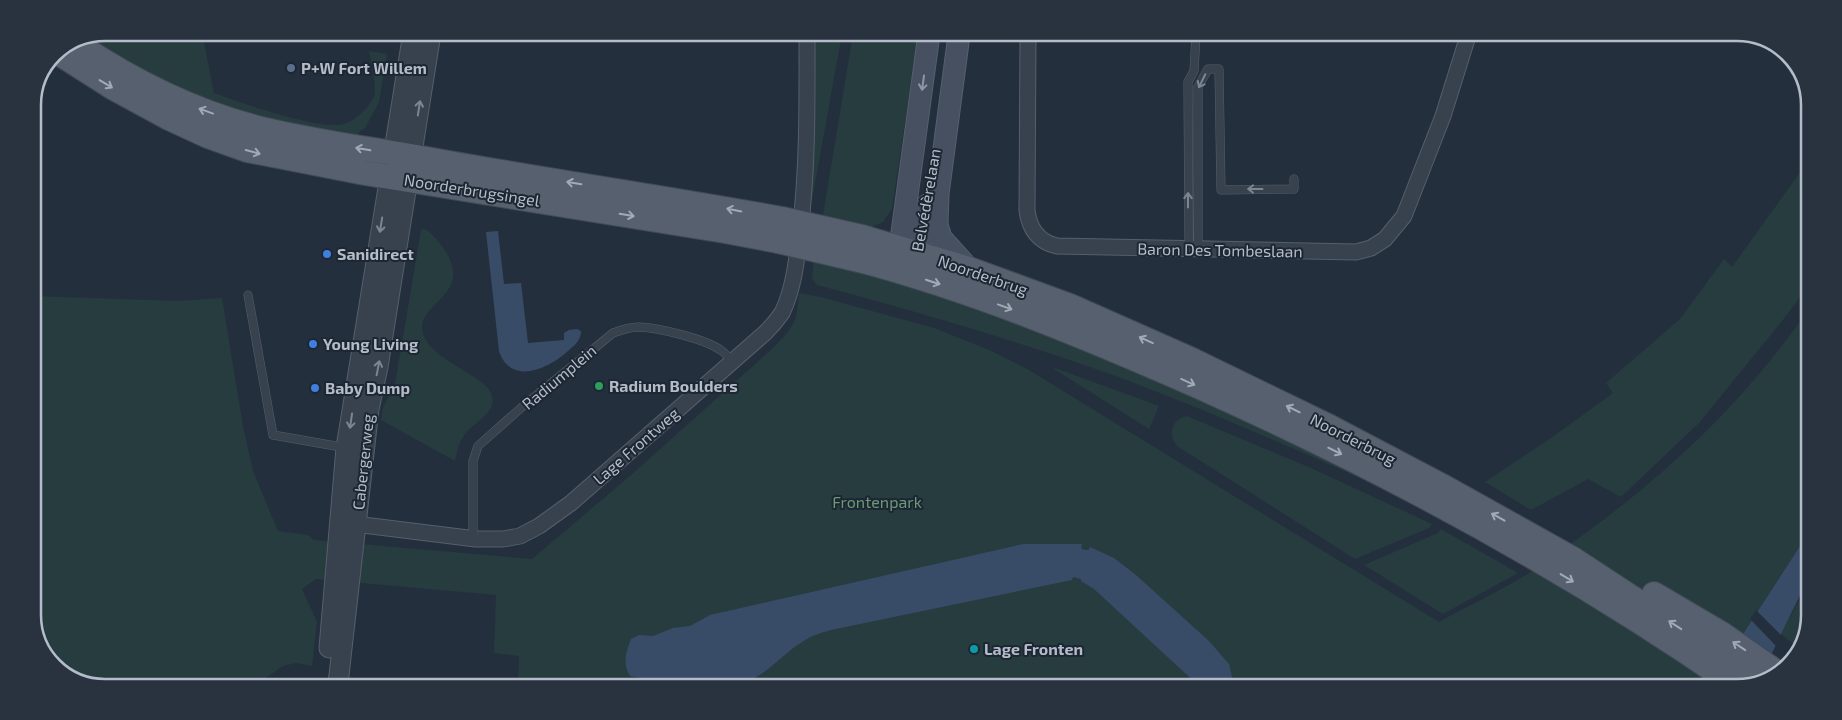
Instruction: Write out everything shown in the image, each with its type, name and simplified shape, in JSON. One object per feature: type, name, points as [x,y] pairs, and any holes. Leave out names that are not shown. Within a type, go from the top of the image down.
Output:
[{"type":"main road","name":"Belvédèrelaan","points":[[910,250],[928,41]]},
{"type":"main road","name":"Belvédèrelaan","points":[[906,273],[958,41]]},
{"type":"main road","points":[[958,41],[938,194],[937,225],[941,238],[969,269]]},
{"type":"main road","name":"Noorderbrugsingel","points":[[81,46],[150,88],[185,104],[221,117],[281,134],[681,200],[780,230],[861,248],[910,250]]},
{"type":"main road","name":"Noorderbrugsingel","points":[[64,57],[143,105],[189,128],[226,144],[269,156],[398,179],[725,230],[780,230]]},
{"type":"main road","name":"Noorderbrugsingel","points":[[861,248],[906,273]]},
{"type":"main road","name":"Noorderbrug","points":[[910,250],[969,269],[1070,306],[1192,360],[1338,431],[1444,487],[1533,547],[1610,603],[1726,679]]},
{"type":"main road","name":"Noorderbrug","points":[[906,273],[959,290],[1119,352],[1260,414],[1533,547],[1572,559],[1753,677]]},
{"type":"main road","points":[[1572,559],[1618,576],[1685,611],[1771,669]]},
{"type":"street","name":"Cabergerweg","points":[[402,155],[412,41]]},
{"type":"street","name":"Cabergerweg","points":[[327,679],[347,543],[355,449],[398,179],[429,41]]},
{"type":"street","name":"Lage Frontweg","points":[[348,524],[473,538],[520,536],[556,515],[733,362],[774,324],[784,307],[797,261],[808,142],[807,41]]},
{"type":"street","name":"Baron Des Tombeslaan","points":[[1028,41],[1027,210],[1031,226],[1043,241],[1057,246],[1356,252],[1371,248],[1385,239],[1404,216],[1443,116],[1466,41]]},
{"type":"street","name":"Cabergerweg","points":[[338,679],[342,582]]},
{"type":"lane","points":[[1193,249],[1188,82],[1194,71],[1196,41]]},
{"type":"lane","points":[[1193,249],[1198,87],[1208,69],[1219,69],[1221,190],[1294,189],[1294,179]]},
{"type":"lane","points":[[248,295],[273,435],[355,449]]},
{"type":"lane","name":"Radiumplein","points":[[473,538],[473,461],[478,446],[522,407],[613,333],[639,327],[686,336],[719,349],[733,362]]},
{"type":"green space","points":[[105,41],[204,41],[214,93],[299,120],[333,125],[349,122],[369,105],[374,96],[375,87],[369,51],[387,54],[379,102],[365,128],[359,132],[357,140],[241,116],[86,44]]},
{"type":"green space","points":[[814,41],[841,41],[812,200]]},
{"type":"green space","points":[[852,41],[917,41],[892,209],[883,222],[872,227],[823,215]]},
{"type":"green space","points":[[1801,171],[1801,296],[1699,423],[1621,497],[1588,479],[1531,510],[1485,482],[1551,438],[1613,393],[1606,383],[1680,319],[1724,259],[1732,267]]},
{"type":"green space","points":[[425,229],[437,239],[446,252],[453,267],[453,280],[448,290],[426,315],[422,325],[424,336],[428,344],[435,351],[486,386],[493,401],[488,413],[463,437],[458,447],[455,461],[381,420],[383,408],[395,384],[421,230]]},
{"type":"green space","points":[[814,259],[867,269],[1141,368],[1403,497],[1228,421],[1121,378],[970,328],[817,285],[812,278]]},
{"type":"green space","name":"Frontenpark","points":[[799,293],[821,297],[934,328],[989,350],[1029,370],[1439,622],[1532,572],[1636,494],[1668,467],[1729,408],[1757,377],[1801,320],[1801,547],[1715,679],[518,679],[519,656],[494,653],[496,595],[316,579],[302,589],[317,622],[312,666],[296,663],[283,666],[264,679],[93,678],[77,672],[63,663],[54,654],[46,639],[41,619],[41,296],[179,301],[222,298],[243,426],[253,471],[278,531],[308,535],[314,540],[532,559],[631,475],[773,348],[790,329],[797,311]]},
{"type":"green space","points":[[1054,369],[1159,406],[1149,429]]},
{"type":"green space","points":[[1187,416],[1311,468],[1432,524],[1429,528],[1355,559],[1177,446],[1172,437],[1173,428],[1178,420]]},
{"type":"green space","points":[[1441,529],[1518,573],[1443,614],[1364,565],[1438,533]]},
{"type":"green space","points":[[1801,597],[1800,623],[1793,644],[1781,634]]},
{"type":"water","points":[[498,231],[504,284],[521,283],[528,343],[564,340],[564,333],[569,330],[577,329],[581,331],[580,337],[573,346],[561,357],[542,368],[531,371],[512,369],[505,362],[499,351],[486,232]]},
{"type":"water","points":[[1023,544],[1082,544],[1081,548],[1084,550],[1089,550],[1090,547],[1114,558],[1136,575],[1209,641],[1229,664],[1232,679],[1191,679],[1094,589],[1081,581],[1081,579],[1073,577],[1072,580],[823,632],[812,636],[794,647],[766,671],[753,679],[645,679],[630,676],[625,662],[631,639],[639,635],[653,636],[673,628],[690,626],[710,615]]},
{"type":"water","points":[[1801,545],[1801,593],[1770,657],[1747,678],[1715,679]]},
{"type":"pier","points":[[1756,610],[1782,636],[1777,647],[1750,619]]},
{"type":"place","name":"P+W Fort Willem","points":[[291,68]]},
{"type":"place","name":"Sanidirect","points":[[327,254]]},
{"type":"place","name":"Young Living","points":[[313,344]]},
{"type":"place","name":"Radium Boulders","points":[[599,386]]},
{"type":"place","name":"Baby Dump","points":[[315,388]]},
{"type":"place","name":"Lage Fronten","points":[[974,649]]}]
